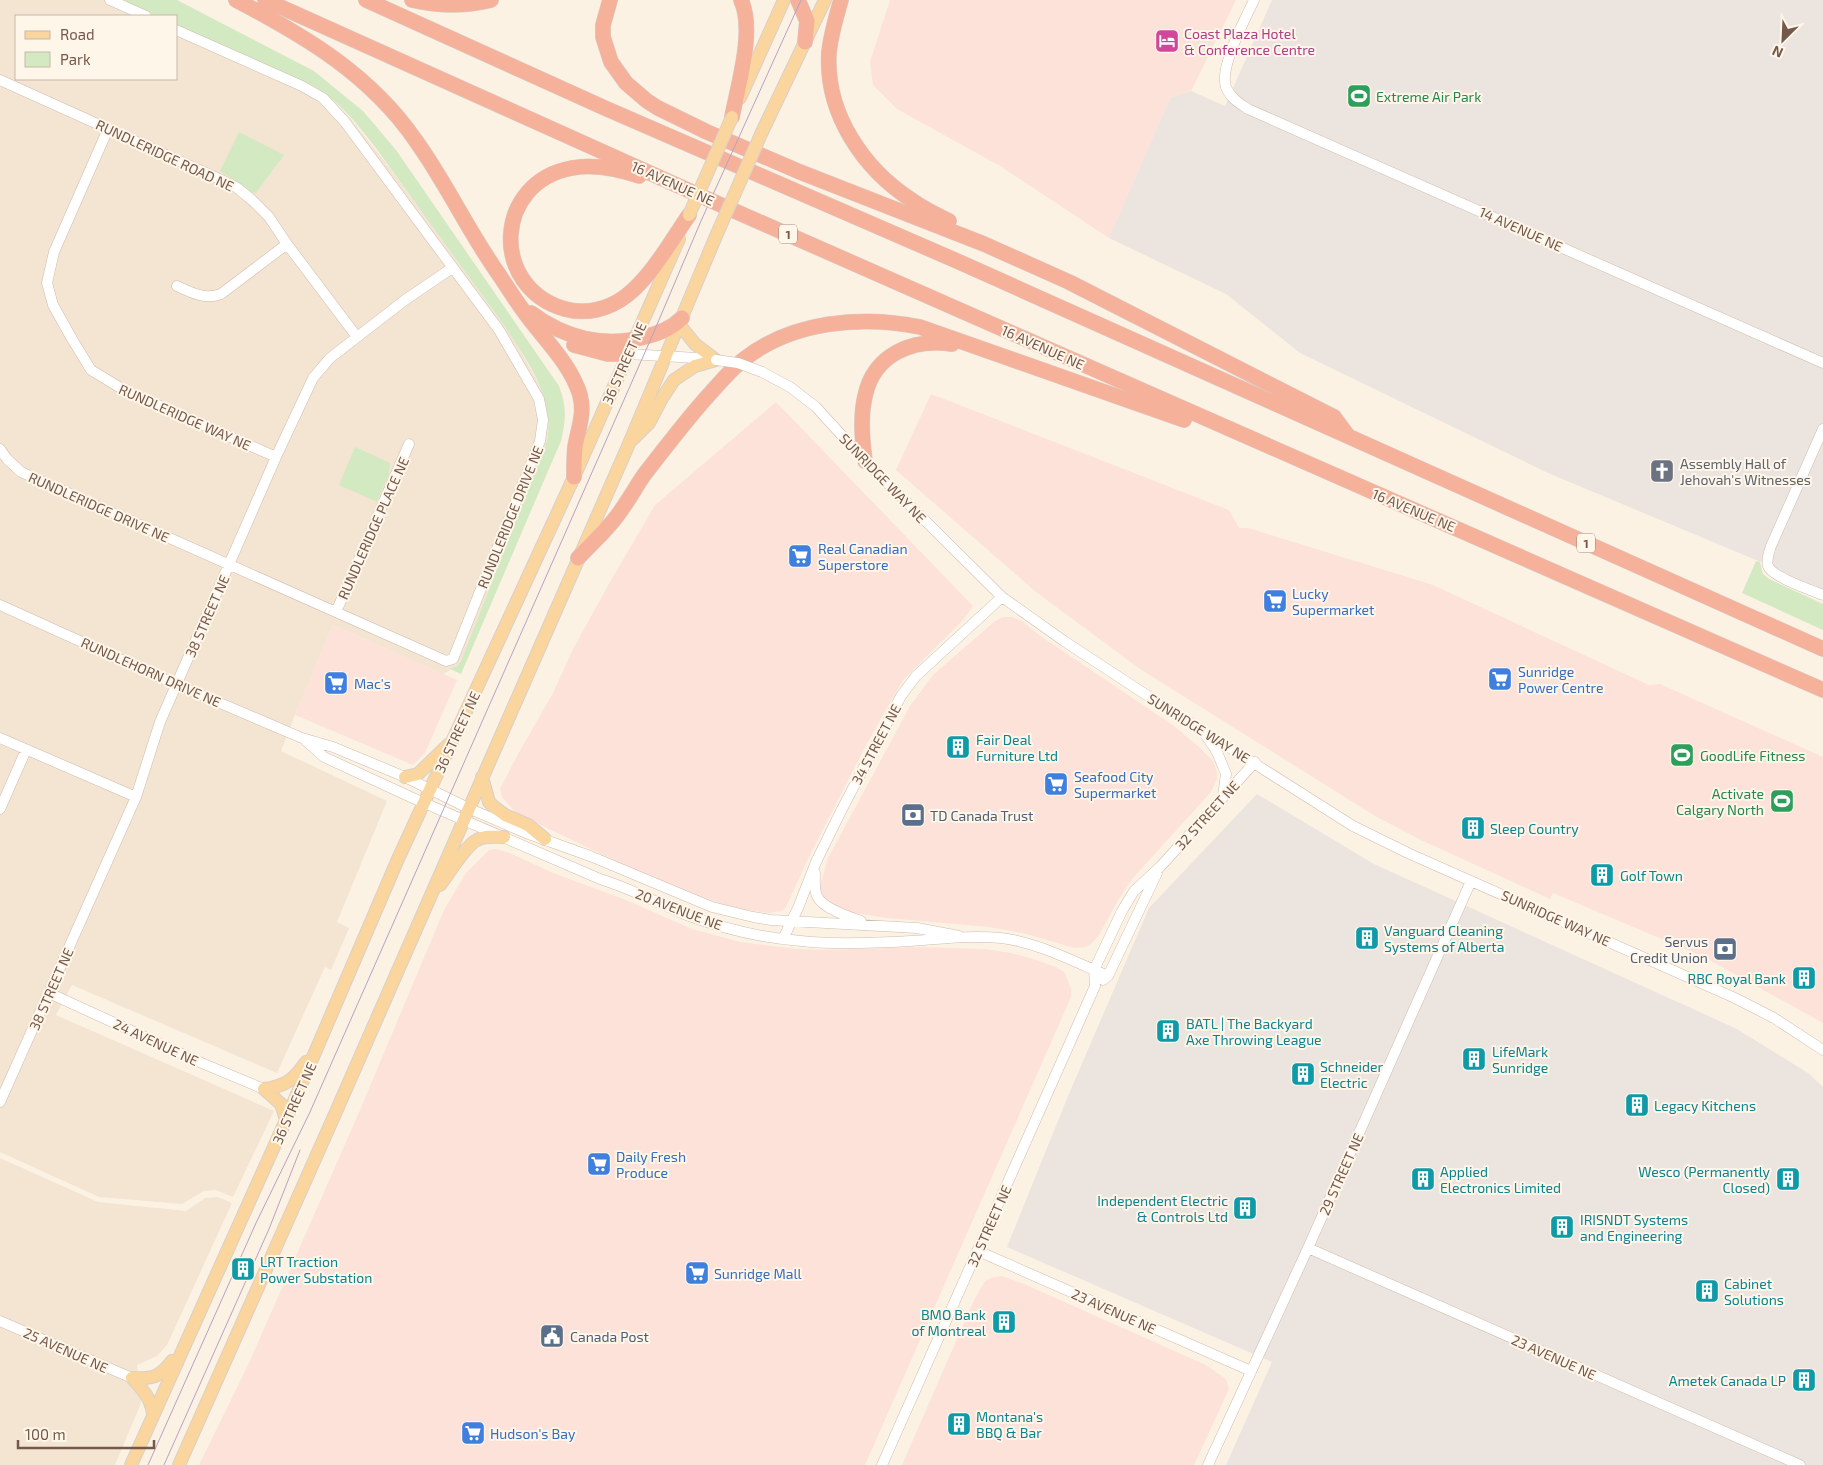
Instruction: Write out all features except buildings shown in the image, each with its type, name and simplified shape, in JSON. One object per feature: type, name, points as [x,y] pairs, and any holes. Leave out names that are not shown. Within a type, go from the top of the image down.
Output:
[{"type":"highway","points":[[236,0],[312,42],[350,69],[380,98],[416,140],[489,260],[564,364],[577,387],[582,410],[582,423],[575,447],[574,477]]},
{"type":"highway","name":"16 AVENUE NE","points":[[265,0],[721,205],[1823,690]]},
{"type":"highway","name":"1","points":[[366,0],[607,109],[957,261],[1823,649]]},
{"type":"highway","points":[[412,0],[439,5],[454,5],[490,0]]},
{"type":"highway","points":[[610,0],[603,31],[611,62],[626,83],[652,105],[674,117],[800,172],[984,244],[1069,282],[1334,417],[1349,437]]},
{"type":"highway","points":[[732,117],[746,47],[745,12],[741,0]]},
{"type":"highway","points":[[798,0],[807,21],[805,42]]},
{"type":"highway","points":[[840,0],[831,38],[831,87],[835,103],[849,134],[870,164],[896,189],[912,201],[956,225],[984,244]]},
{"type":"highway","points":[[689,215],[650,270],[634,289],[616,302],[596,310],[570,310],[547,302],[536,294],[519,274],[510,250],[510,237],[514,219],[521,202],[529,190],[549,176],[572,168],[598,167],[626,172],[699,201],[721,205]]},
{"type":"highway","points":[[514,296],[541,320],[572,335],[598,341],[635,340],[660,332],[680,321]]},
{"type":"highway","points":[[527,315],[542,328],[580,347],[608,354],[628,354]]},
{"type":"highway","points":[[578,558],[616,517],[644,476],[728,373],[743,360],[764,347],[811,328],[837,323],[867,321],[900,323],[920,327],[1172,415],[1295,465],[1312,466]]},
{"type":"highway","points":[[865,461],[862,426],[863,404],[868,384],[881,365],[900,350],[923,343],[936,342],[981,348]]},
{"type":"main road","name":"36 STREET NE","points":[[131,1465],[320,1044],[398,859],[574,477],[784,0]]},
{"type":"main road","points":[[179,1465],[628,446],[716,236],[762,132],[825,0]]},
{"type":"main road","points":[[680,321],[695,344],[716,360]]},
{"type":"main road","points":[[628,446],[649,423],[664,394],[674,380],[695,366],[716,360]]},
{"type":"main road","points":[[404,777],[418,774],[453,741]]},
{"type":"main road","points":[[482,777],[489,802],[494,807],[505,815],[528,825],[545,838]]},
{"type":"main road","points":[[427,901],[468,847],[476,840],[485,837],[504,837]]},
{"type":"main road","points":[[264,1089],[283,1085],[295,1077],[320,1044]]},
{"type":"main road","points":[[264,1089],[281,1104],[286,1120]]},
{"type":"main road","points":[[132,1378],[150,1378],[164,1372],[186,1342]]},
{"type":"main road","points":[[132,1378],[144,1390],[149,1399],[153,1414]]},
{"type":"street","points":[[110,0],[144,15]]},
{"type":"street","name":"14 AVENUE NE","points":[[1254,0],[1226,64],[1226,86],[1232,98],[1248,109],[1823,362]]},
{"type":"street","name":"RUNDLERIDGE DRIVE NE","points":[[0,449],[7,459],[21,472],[446,661],[453,659],[540,441],[543,420],[539,399],[499,330],[345,122],[323,98],[302,86],[178,31]]},
{"type":"street","name":"RUNDLERIDGE ROAD NE","points":[[0,80],[216,176],[236,188],[252,200],[269,217],[357,337]]},
{"type":"street","name":"RUNDLERIDGE WAY NE","points":[[108,129],[54,252],[47,283],[53,304],[91,370],[124,390],[276,457]]},
{"type":"street","points":[[177,286],[202,297],[212,298],[221,294],[287,244]]},
{"type":"street","name":"38 STREET NE","points":[[0,1102],[136,798],[155,736],[276,457],[313,378],[330,358],[452,268]]},
{"type":"street","name":"SUNRIDGE WAY NE","points":[[628,354],[716,360],[738,364],[762,372],[790,387],[816,407],[865,461],[1002,597],[1064,641],[1204,731],[1353,826],[1410,854],[1735,998],[1774,1018],[1823,1050]]},
{"type":"street","points":[[1823,429],[1770,546],[1768,557],[1768,566],[1779,576],[1823,595]]},
{"type":"street","name":"RUNDLERIDGE PLACE NE","points":[[336,612],[409,444]]},
{"type":"street","name":"34 STREET NE","points":[[782,939],[798,908],[816,862],[901,696],[916,676],[1002,597]]},
{"type":"street","name":"RUNDLEHORN DRIVE NE","points":[[0,605],[302,738],[332,747],[449,798]]},
{"type":"street","points":[[1204,731],[1217,752],[1226,774],[1223,797]]},
{"type":"street","points":[[0,738],[136,798]]},
{"type":"street","name":"RUNDLEHORN DRIVE NE","points":[[302,738],[324,757],[444,811]]},
{"type":"street","points":[[0,809],[26,750]]},
{"type":"street","name":"32 STREET NE","points":[[882,1465],[1095,986],[1094,970],[1122,911],[1134,891],[1160,867],[1255,762]]},
{"type":"street","name":"20 AVENUE NE","points":[[449,798],[466,813],[504,837],[684,914],[731,928],[803,942],[912,941],[958,936]]},
{"type":"street","name":"20 AVENUE NE","points":[[444,811],[466,813],[545,838],[712,907],[753,917],[917,928],[958,936],[1002,938],[1030,944],[1108,976]]},
{"type":"street","points":[[816,862],[815,886],[817,898],[843,915],[873,925]]},
{"type":"street","name":"32 STREET NE","points":[[1095,986],[1108,976],[1160,867]]},
{"type":"street","name":"29 STREET NE","points":[[1208,1465],[1308,1248],[1471,881]]},
{"type":"street","name":"24 AVENUE NE","points":[[50,993],[204,1064],[264,1089]]},
{"type":"street","name":"23 AVENUE NE","points":[[1308,1248],[1800,1465]]},
{"type":"street","name":"23 AVENUE NE","points":[[978,1251],[1251,1371]]},
{"type":"street","name":"25 AVENUE NE","points":[[0,1321],[132,1378]]},
{"type":"shaded area","points":[[0,0],[120,0],[154,15],[15,15],[15,80],[178,80],[178,26],[328,94],[351,119],[390,168],[518,346],[544,393],[550,422],[547,441],[461,661],[457,666],[443,674],[333,625],[295,715],[281,751],[387,801],[337,922],[349,928],[331,970],[325,967],[277,1073],[72,985],[56,1015],[274,1111],[233,1197],[216,1190],[204,1191],[182,1204],[99,1197],[0,1152]]},
{"type":"shaded area","points":[[890,0],[1236,0],[1191,91],[1170,98],[1109,238],[1000,166],[897,109],[873,85],[870,62]]},
{"type":"shaded area","points":[[1272,0],[1823,0],[1823,595],[1768,565],[1548,473],[1300,353],[1226,294],[1109,238],[1170,98],[1191,91],[1225,106]]},
{"type":"shaded area","name":"Sunridge Power Centre","points":[[931,394],[1229,510],[1239,528],[1248,528],[1433,585],[1649,685],[1660,684],[1823,757],[1823,1023],[1704,957],[1553,893],[1550,899],[1421,840],[1375,816],[1140,669],[1036,592],[896,470]]},
{"type":"shaded area","points":[[776,402],[973,606],[963,620],[903,680],[866,745],[807,861],[786,907],[782,911],[769,913],[734,908],[701,897],[622,864],[516,813],[502,797],[500,789],[553,693],[573,649],[655,505]]},
{"type":"shaded area","points":[[1003,617],[1012,617],[1022,621],[1039,635],[1174,726],[1213,761],[1217,772],[1217,779],[1211,792],[1132,879],[1099,935],[1086,947],[1074,948],[1027,934],[989,927],[887,918],[843,911],[832,905],[821,895],[820,886],[828,858],[910,706],[933,675],[994,622]]},
{"type":"shaded area","points":[[333,625],[457,680],[425,753],[413,765],[295,715]]},
{"type":"shaded area","points":[[1257,794],[1374,864],[1737,1029],[1808,1073],[1823,1087],[1823,1465],[1226,1465],[1272,1362],[1007,1247],[1068,1096],[1149,908]]},
{"type":"shaded area","points":[[496,849],[510,853],[553,873],[626,900],[692,929],[740,942],[797,949],[828,950],[916,947],[985,949],[1033,959],[1056,967],[1064,972],[1071,988],[1071,997],[865,1465],[199,1465],[249,1363],[360,1110],[444,910],[466,873],[489,850]]},
{"type":"shaded area","points":[[0,1158],[98,1202],[186,1211],[205,1198],[218,1197],[232,1203],[167,1345],[157,1356],[137,1365],[141,1403],[115,1465],[0,1465]]},
{"type":"shaded area","points":[[1002,1276],[1206,1365],[1226,1379],[1229,1389],[1194,1465],[902,1465],[974,1300],[985,1281],[993,1277]]},
{"type":"green space","points":[[120,0],[177,0],[314,71],[363,111],[396,150],[559,386],[565,414],[561,441],[461,674],[450,669],[457,666],[461,661],[547,441],[549,425],[543,393],[520,349],[501,321],[376,148],[340,106],[314,86],[178,26],[178,15],[154,15]]},
{"type":"green space","points":[[239,132],[284,155],[255,194],[220,171]]},
{"type":"green space","points":[[355,447],[390,463],[389,474],[377,502],[339,485]]},
{"type":"green space","points":[[1756,561],[1760,562],[1763,574],[1769,579],[1823,604],[1823,630],[1742,593]]},
{"type":"tram line","points":[[148,1465],[256,1223],[310,1112],[701,221],[801,0]]},
{"type":"tram line","points":[[164,1465],[269,1229],[300,1150]]},
{"type":"place","name":"Coast Plaza Hotel & Conference Centre","points":[[1167,41]]},
{"type":"place","name":"Extreme Air Park","points":[[1359,96]]},
{"type":"place","name":"Assembly Hall of Jehovah's Witnesses","points":[[1662,471]]},
{"type":"place","name":"Real Canadian Superstore","points":[[800,556]]},
{"type":"place","name":"Lucky Supermarket","points":[[1275,601]]},
{"type":"place","name":"Sunridge Power Centre","points":[[1500,679]]},
{"type":"place","name":"Mac's","points":[[336,683]]},
{"type":"place","name":"Fair Deal Furniture Ltd","points":[[958,747]]},
{"type":"place","name":"GoodLife Fitness","points":[[1682,755]]},
{"type":"place","name":"Seafood City Supermarket","points":[[1056,784]]},
{"type":"place","name":"Activate Calgary North","points":[[1782,801]]},
{"type":"place","name":"TD Canada Trust","points":[[913,815]]},
{"type":"place","name":"Sleep Country","points":[[1473,828]]},
{"type":"place","name":"Golf Town","points":[[1602,875]]},
{"type":"place","name":"Vanguard Cleaning Systems of Alberta","points":[[1367,938]]},
{"type":"place","name":"Servus Credit Union","points":[[1725,949]]},
{"type":"place","name":"RBC Royal Bank","points":[[1804,978]]},
{"type":"place","name":"BATL | The Backyard Axe Throwing League","points":[[1168,1031]]},
{"type":"place","name":"LifeMark Sunridge","points":[[1474,1059]]},
{"type":"place","name":"Schneider Electric","points":[[1303,1074]]},
{"type":"place","name":"Legacy Kitchens","points":[[1637,1105]]},
{"type":"place","name":"Daily Fresh Produce","points":[[599,1164]]},
{"type":"place","name":"Applied Electronics Limited","points":[[1423,1179]]},
{"type":"place","name":"Wesco (Permanently Closed)","points":[[1788,1179]]},
{"type":"place","name":"Independent Electric & Controls Ltd","points":[[1245,1208]]},
{"type":"place","name":"IRISNDT Systems and Engineering","points":[[1562,1227]]},
{"type":"place","name":"LRT Traction Power Substation","points":[[243,1269]]},
{"type":"place","name":"Sunridge Mall","points":[[697,1273]]},
{"type":"place","name":"Cabinet Solutions","points":[[1707,1291]]},
{"type":"place","name":"BMO Bank of Montreal","points":[[1004,1322]]},
{"type":"place","name":"Canada Post","points":[[552,1336]]},
{"type":"place","name":"Ametek Canada LP","points":[[1804,1380]]},
{"type":"place","name":"Montana's BBQ & Bar","points":[[959,1424]]},
{"type":"place","name":"Hudson's Bay","points":[[473,1433]]}]
